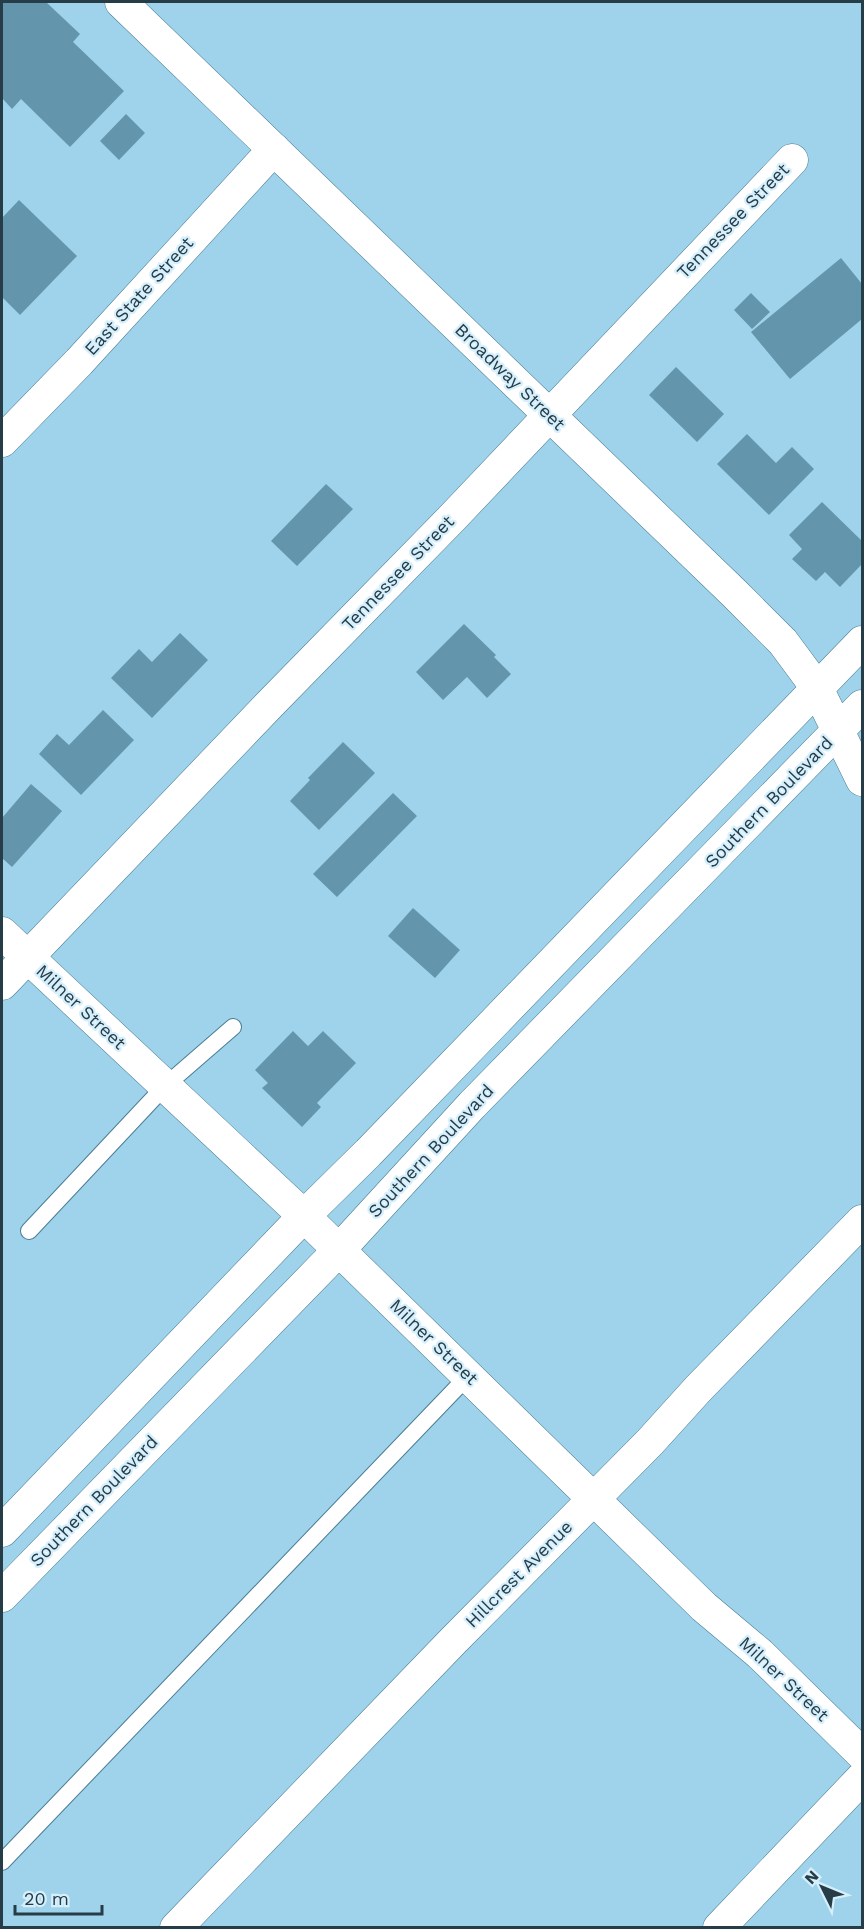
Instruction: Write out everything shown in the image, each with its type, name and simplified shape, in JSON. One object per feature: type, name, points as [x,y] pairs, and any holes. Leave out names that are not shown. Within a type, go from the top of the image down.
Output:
[{"type":"street","name":"Broadway Street","points":[[121,2],[783,642],[817,688],[862,780]]},
{"type":"street","name":"East State Street","points":[[2,441],[79,362],[274,148]]},
{"type":"street","name":"Tennessee Street","points":[[2,984],[792,160]]},
{"type":"street","points":[[2,1531],[304,1216],[377,1144],[862,642]]},
{"type":"street","name":"Southern Boulevard","points":[[2,1596],[339,1250],[472,1105],[862,706]]},
{"type":"street","name":"Milner Street","points":[[2,933],[304,1216],[704,1607],[760,1654],[862,1754]]},
{"type":"street","name":"Hillcrest Avenue","points":[[176,1928],[862,1221]]},
{"type":"street","points":[[719,1928],[862,1778]]},
{"type":"lane","points":[[29,1231],[165,1086],[233,1027]]},
{"type":"lane","points":[[2,1862],[468,1376]]},
{"type":"building","points":[[2,2],[46,2],[80,34],[73,42],[124,91],[70,147],[21,99],[12,109],[2,98]]},
{"type":"building","points":[[126,114],[145,133],[119,160],[100,141]]},
{"type":"building","points":[[19,200],[77,256],[20,315],[2,297],[2,218]]},
{"type":"building","points":[[841,258],[862,284],[862,319],[790,379],[751,332]]},
{"type":"building","points":[[751,293],[770,312],[752,329],[734,310]]},
{"type":"building","points":[[676,367],[724,414],[697,442],[649,395]]},
{"type":"building","points":[[747,434],[776,463],[792,447],[814,469],[769,515],[717,464]]},
{"type":"building","points":[[326,484],[353,509],[297,566],[271,541]]},
{"type":"building","points":[[822,502],[862,541],[862,564],[840,587],[825,572],[816,581],[792,559],[802,549],[789,535]]},
{"type":"building","points":[[464,624],[496,655],[494,657],[511,674],[487,698],[467,677],[443,700],[416,672]]},
{"type":"building","points":[[180,633],[208,660],[152,718],[111,678],[139,649],[152,662]]},
{"type":"building","points":[[103,710],[134,740],[81,795],[39,754],[57,734],[69,745]]},
{"type":"building","points":[[343,742],[375,773],[319,830],[290,801],[310,780],[308,778]]},
{"type":"building","points":[[31,784],[62,811],[12,867],[2,858],[2,818]]},
{"type":"building","points":[[393,793],[417,816],[337,897],[313,874]]},
{"type":"building","points":[[413,908],[460,950],[435,978],[388,936]]},
{"type":"building","points":[[293,1031],[308,1046],[323,1031],[356,1063],[317,1103],[321,1107],[302,1127],[262,1088],[268,1083],[255,1070]]}]
